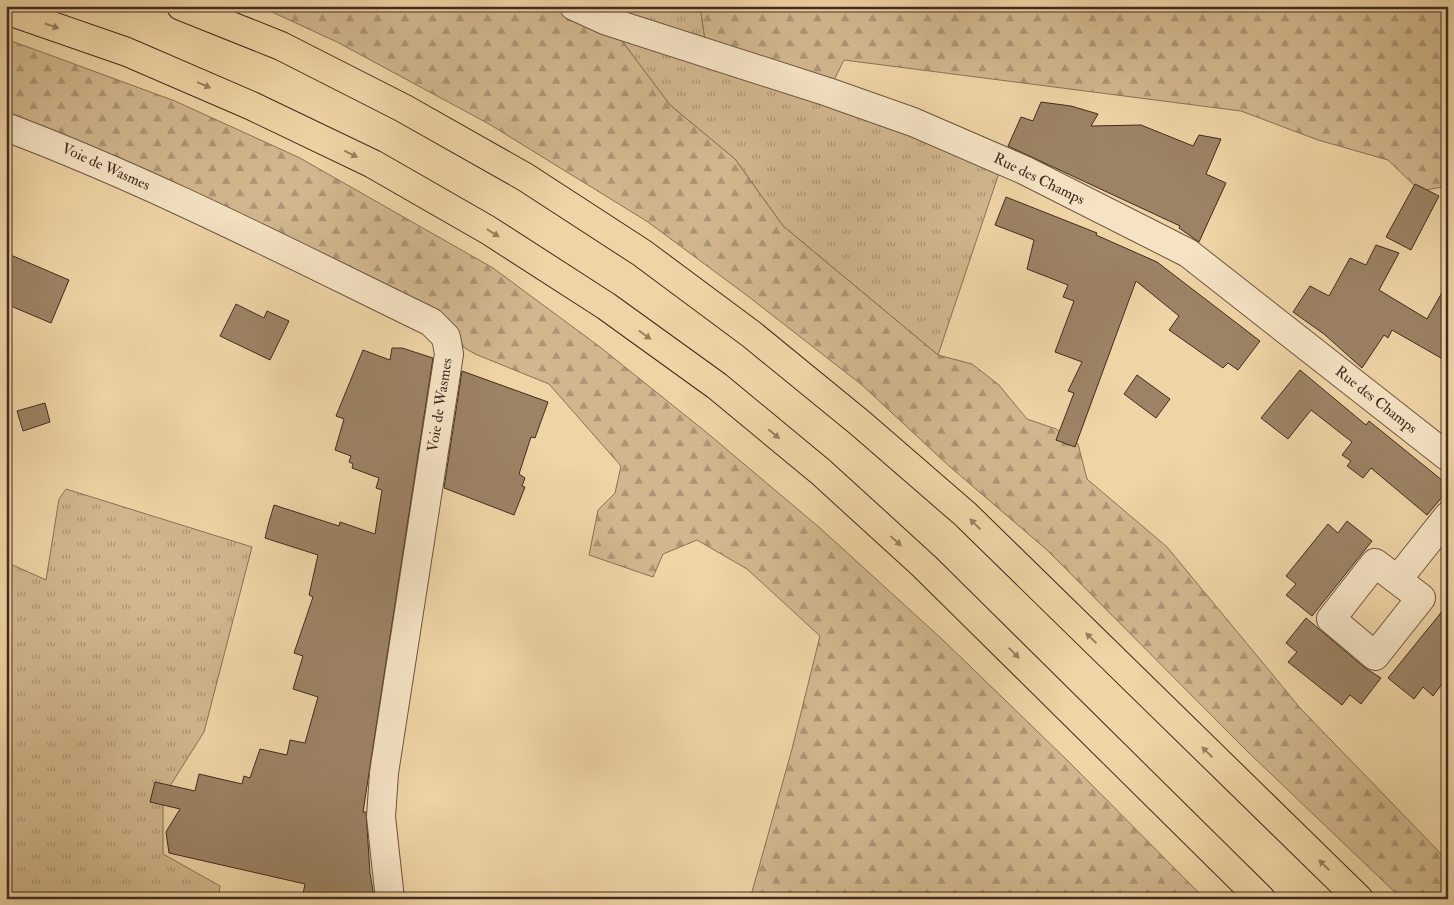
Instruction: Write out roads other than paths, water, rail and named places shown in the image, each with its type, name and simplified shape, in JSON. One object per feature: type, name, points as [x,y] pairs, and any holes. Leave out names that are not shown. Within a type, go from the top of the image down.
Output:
[{"type":"highway","points":[[181,6],[281,46],[402,108],[525,178],[642,253],[743,328],[860,423],[965,514],[1359,899]]},
{"type":"highway","points":[[6,10],[127,52],[252,106],[372,164],[488,230],[606,306],[717,386],[828,479],[931,572],[1261,899]]},
{"type":"street","name":"Rue des Champs","points":[[574,6],[607,21],[828,92],[913,122],[1024,170],[1188,253],[1448,457]]},
{"type":"street","name":"Voie de Wasmes","points":[[6,127],[74,152],[146,184],[431,322],[446,336],[449,354],[384,773],[381,817],[390,899]]},
{"type":"street","points":[[1398,580],[1448,516]]}]
